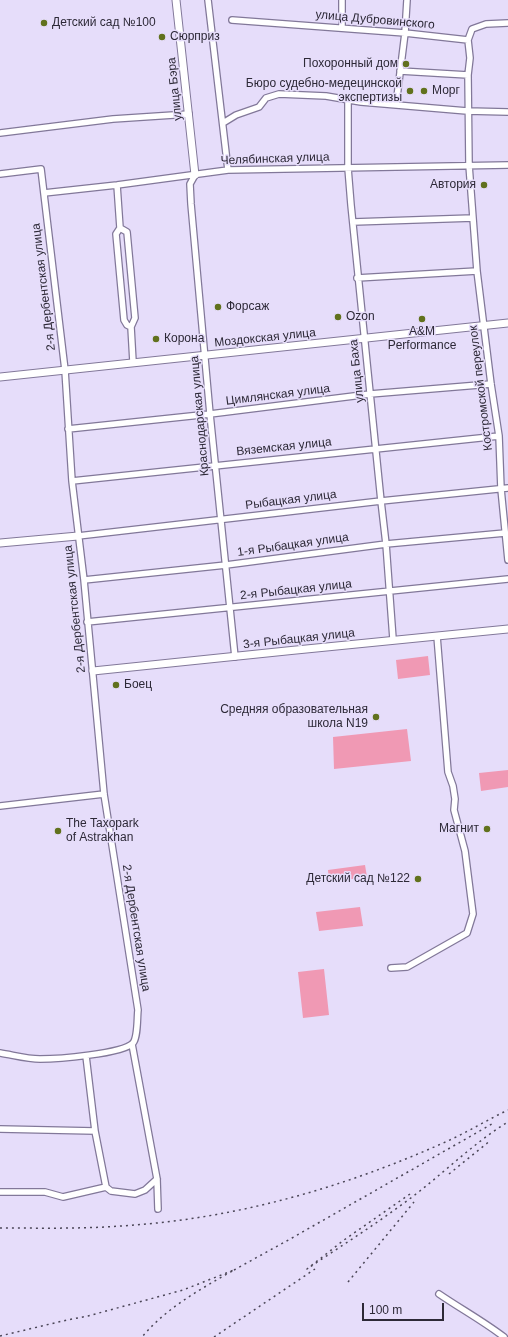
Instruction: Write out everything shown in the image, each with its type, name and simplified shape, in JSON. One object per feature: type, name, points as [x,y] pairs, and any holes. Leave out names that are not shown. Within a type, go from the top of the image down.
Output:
[{"type":"main road","name":"улица Бэра","points":[[176,0],[195,175]]},
{"type":"main road","name":"Моздокская улица","points":[[0,377],[508,323]]},
{"type":"main road","points":[[0,542],[78,536]]},
{"type":"main road","name":"3-я Рыбацкая улица","points":[[93,671],[508,629]]},
{"type":"street","points":[[208,0],[228,170]]},
{"type":"street","points":[[342,0],[342,28]]},
{"type":"street","points":[[396,105],[405,33],[407,0]]},
{"type":"street","name":"улица Дубровинского","points":[[232,20],[405,33],[468,40]]},
{"type":"street","points":[[468,40],[472,29],[486,24],[508,23]]},
{"type":"street","name":"Костромской переулок","points":[[468,40],[470,58],[467,111],[469,165],[477,271],[499,436],[501,489],[508,560]]},
{"type":"street","points":[[400,71],[468,75]]},
{"type":"street","points":[[223,123],[236,115],[259,107],[266,98],[279,94],[326,96],[348,100],[467,111],[508,112]]},
{"type":"street","name":"улица Баха","points":[[348,100],[348,168],[364,339],[386,544],[393,640]]},
{"type":"street","points":[[0,133],[113,119],[189,114]]},
{"type":"street","name":"Челябинская улица","points":[[44,193],[228,170],[508,165]]},
{"type":"street","name":"2-я Дербентская улица","points":[[0,174],[41,169],[65,370],[72,481],[84,580],[104,794],[138,1010],[136,1039],[132,1044]]},
{"type":"street","name":"Краснодарская улица","points":[[195,175],[190,184],[191,204],[210,414],[235,657]]},
{"type":"street","points":[[117,185],[120,228],[116,234],[124,320],[127,325],[131,326]]},
{"type":"street","points":[[353,222],[473,218]]},
{"type":"street","points":[[120,228],[127,232],[135,318],[131,326],[133,362]]},
{"type":"street","points":[[358,278],[477,271]]},
{"type":"street","name":"Цимлянская улица","points":[[68,429],[210,414],[370,394],[491,384]]},
{"type":"street","name":"Вяземская улица","points":[[72,481],[499,436]]},
{"type":"street","name":"Рыбацкая улица","points":[[78,536],[508,488]]},
{"type":"street","name":"1-я Рыбацкая улица","points":[[84,580],[226,565],[386,544],[505,533]]},
{"type":"street","name":"2-я Рыбацкая улица","points":[[87,622],[508,579]]},
{"type":"street","points":[[391,968],[407,967],[467,933],[473,914],[465,851],[454,810],[455,799],[453,786],[448,772],[437,636]]},
{"type":"street","points":[[0,806],[104,794]]},
{"type":"street","points":[[0,1053],[39,1059],[86,1056],[125,1048],[132,1044],[157,1179],[158,1209]]},
{"type":"street","points":[[86,1056],[95,1131],[106,1187],[111,1191],[135,1194],[145,1190],[157,1179]]},
{"type":"street","points":[[0,1129],[95,1131]]},
{"type":"street","points":[[0,1192],[45,1192],[63,1197],[106,1187]]},
{"type":"street","points":[[439,1294],[484,1322],[504,1337]]},
{"type":"shaded area","points":[[428,656],[430,675],[398,679],[396,660]]},
{"type":"shaded area","points":[[407,729],[411,761],[334,769],[333,737]]},
{"type":"shaded area","points":[[508,770],[508,787],[481,791],[479,773]]},
{"type":"shaded area","points":[[365,865],[367,877],[329,882],[328,870]]},
{"type":"shaded area","points":[[360,907],[363,926],[319,931],[316,912]]},
{"type":"shaded area","points":[[324,969],[329,1015],[303,1018],[298,972]]},
{"type":"railway","points":[[0,1228],[76,1228],[121,1226],[164,1222],[249,1208],[290,1198],[372,1172],[452,1139],[508,1110]]},
{"type":"railway","points":[[410,1194],[344,1240],[307,1269],[403,1204],[473,1147],[508,1122]]},
{"type":"railway","points":[[234,1270],[492,1124]]},
{"type":"railway","points":[[449,1174],[491,1140]]},
{"type":"railway","points":[[348,1282],[414,1202]]},
{"type":"railway","points":[[214,1337],[315,1269]]},
{"type":"railway","points":[[0,1336],[88,1316],[183,1290],[234,1270],[185,1299],[162,1317],[142,1337]]},
{"type":"place","name":"Детский сад №100","points":[[44,23]]},
{"type":"place","name":"Сюрприз","points":[[162,37]]},
{"type":"place","name":"Похоронный дом","points":[[406,64]]},
{"type":"place","name":"Бюро судебно-медецинской экспертизы","points":[[410,91]]},
{"type":"place","name":"Морг","points":[[424,91]]},
{"type":"place","name":"Автория","points":[[484,185]]},
{"type":"place","name":"Форсаж","points":[[218,307]]},
{"type":"place","name":"Ozon","points":[[338,317]]},
{"type":"place","name":"A&M Performance","points":[[422,319]]},
{"type":"place","name":"Корона","points":[[156,339]]},
{"type":"place","name":"Боец","points":[[116,685]]},
{"type":"place","name":"Средняя образовательная школа N19","points":[[376,717]]},
{"type":"place","name":"Магнит","points":[[487,829]]},
{"type":"place","name":"The Taxopark of Astrakhan","points":[[58,831]]},
{"type":"place","name":"Детский сад №122","points":[[418,879]]}]
